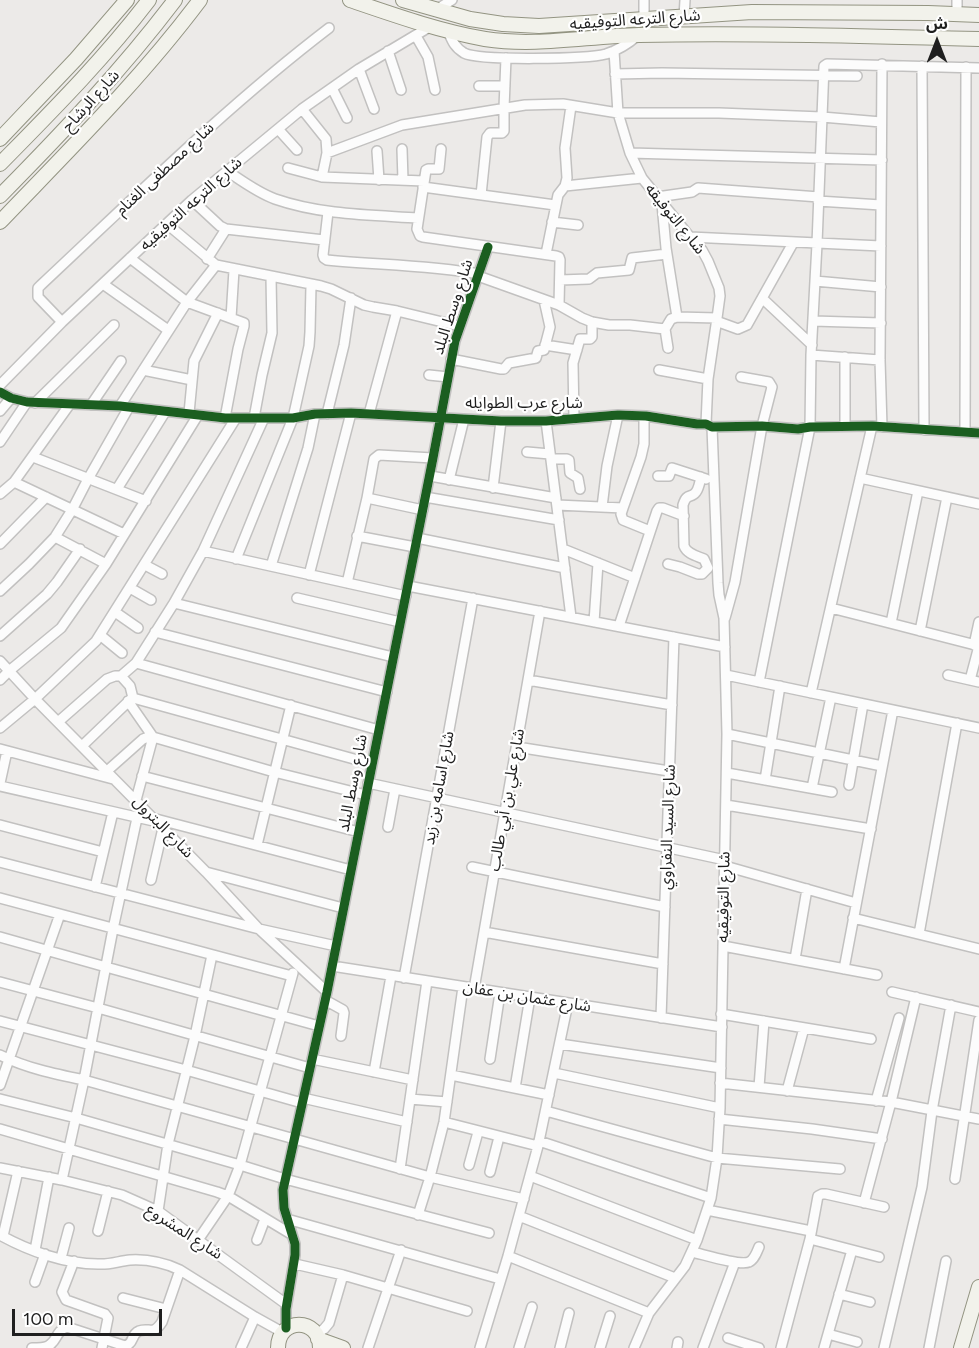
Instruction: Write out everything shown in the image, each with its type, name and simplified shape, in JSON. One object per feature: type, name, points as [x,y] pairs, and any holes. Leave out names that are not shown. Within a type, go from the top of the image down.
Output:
[{"type":"main road","points":[[0,140],[76,59],[127,0]]},
{"type":"main road","name":"شارع الرشاح","points":[[0,164],[83,80],[149,0]]},
{"type":"main road","name":"شارع الرشاح","points":[[0,196],[98,94],[175,0]]},
{"type":"main road","points":[[0,222],[130,86],[200,0]]},
{"type":"main road","name":"شارع الترعه التوفيقيه","points":[[350,0],[431,27],[511,42],[637,35],[979,39]]},
{"type":"main road","name":"شارع الترعه التوفيقيه","points":[[403,0],[487,22],[539,26],[684,16],[753,6],[957,7],[979,15]]},
{"type":"main road","points":[[961,1348],[979,1287]]},
{"type":"main road","points":[[278,1348],[278,1341],[284,1330],[302,1325],[312,1330],[318,1340],[343,1348]]},
{"type":"street","points":[[436,10],[452,0]]},
{"type":"street","points":[[644,0],[644,19]]},
{"type":"street","points":[[684,16],[685,0]]},
{"type":"street","name":"شارع الترعه التوفيقيه","points":[[0,385],[62,322],[192,200],[302,109],[359,69],[431,27]]},
{"type":"street","name":"شارع مصطفى الغنام","points":[[62,322],[38,297],[38,288],[221,117],[329,28]]},
{"type":"street","points":[[448,31],[452,42],[463,52],[472,56],[506,58],[585,57],[604,54],[630,42],[637,35]]},
{"type":"street","points":[[416,36],[428,57],[435,90]]},
{"type":"street","points":[[388,51],[401,90]]},
{"type":"street","name":"شارع التوفيقه","points":[[614,51],[618,113],[630,153],[642,178],[702,250],[719,288],[720,296],[708,379],[709,425]]},
{"type":"street","points":[[481,195],[487,137],[490,133],[503,132],[506,58]]},
{"type":"street","points":[[759,682],[810,427],[811,350],[818,244],[824,66],[825,64],[882,64],[979,68]]},
{"type":"street","points":[[811,693],[860,478],[877,426],[881,323],[882,64]]},
{"type":"street","points":[[922,66],[924,430]]},
{"type":"street","points":[[965,432],[966,67]]},
{"type":"street","points":[[359,69],[374,109]]},
{"type":"street","points":[[615,74],[858,76]]},
{"type":"street","points":[[479,86],[505,86]]},
{"type":"street","points":[[332,88],[347,118]]},
{"type":"street","points":[[327,153],[402,124],[525,105],[571,106],[618,113],[719,113],[881,122]]},
{"type":"street","points":[[546,254],[555,205],[567,178],[565,148],[571,106]]},
{"type":"street","points":[[302,109],[326,139],[327,153],[322,177]]},
{"type":"street","points":[[278,129],[297,150]]},
{"type":"street","points":[[402,149],[402,180]]},
{"type":"street","points":[[441,149],[439,168],[427,169],[418,218],[418,233],[423,237],[559,257],[559,305]]},
{"type":"street","points":[[377,151],[379,180]]},
{"type":"street","points":[[630,153],[882,160]]},
{"type":"street","points":[[288,168],[322,177],[402,180],[481,195],[555,205]]},
{"type":"street","points":[[227,171],[276,199],[328,212],[418,218]]},
{"type":"street","points":[[565,186],[642,178]]},
{"type":"street","points":[[677,317],[660,200],[692,192],[698,188],[881,205]]},
{"type":"street","points":[[192,200],[226,229],[324,240]]},
{"type":"street","points":[[328,212],[323,255],[327,260],[412,265],[478,275],[559,305],[592,322],[665,329]]},
{"type":"street","points":[[552,222],[578,225]]},
{"type":"street","points":[[167,224],[216,266],[331,289],[373,307],[459,326]]},
{"type":"street","points":[[207,259],[226,229]]},
{"type":"street","points":[[690,237],[881,246]]},
{"type":"street","points":[[668,348],[665,329],[670,319],[677,317],[717,319],[738,329],[747,325],[793,243]]},
{"type":"street","name":"شارع وسط البلد","points":[[284,1330],[286,1304],[295,1264],[295,1244],[284,1208],[285,1179],[344,908],[430,476],[451,358],[459,326],[488,247]]},
{"type":"street","points":[[560,280],[589,279],[595,274],[630,270],[632,258],[667,254]]},
{"type":"street","points":[[130,258],[187,302],[243,322],[225,418]]},
{"type":"street","points":[[0,591],[55,537],[72,510],[143,370],[187,302],[216,266]]},
{"type":"street","points":[[231,318],[234,270]]},
{"type":"street","points":[[58,722],[107,679],[121,676],[136,663],[174,603],[203,551],[259,418],[262,375],[272,333],[271,277]]},
{"type":"street","points":[[815,281],[881,287]]},
{"type":"street","points":[[103,284],[168,330]]},
{"type":"street","points":[[236,559],[292,418],[309,346],[311,285]]},
{"type":"street","points":[[327,414],[344,345],[351,298]]},
{"type":"street","points":[[762,298],[811,350],[844,357],[880,360]]},
{"type":"street","points":[[451,358],[504,369],[509,363],[536,358],[537,352],[544,350],[550,327],[544,300]]},
{"type":"street","points":[[369,414],[397,311]]},
{"type":"street","points":[[0,680],[61,628],[146,501],[194,414],[192,380],[194,361],[218,313]]},
{"type":"street","points":[[813,321],[881,323]]},
{"type":"street","points":[[574,419],[573,363],[580,339],[592,337],[592,322]]},
{"type":"street","points":[[0,442],[31,402],[114,325]]},
{"type":"street","points":[[545,345],[577,350]]},
{"type":"street","points":[[844,357],[845,426]]},
{"type":"street","points":[[91,405],[121,361]]},
{"type":"street","points":[[143,370],[192,380]]},
{"type":"street","points":[[659,370],[708,379]]},
{"type":"street","points":[[429,375],[448,376]]},
{"type":"street","points":[[724,618],[735,582],[762,426],[772,384],[741,376]]},
{"type":"street","name":"شارع عرب الطوايله","points":[[0,392],[11,398],[31,402],[125,407],[225,418],[292,418],[315,414],[351,413],[501,421],[546,421],[618,415],[644,416],[709,425],[798,429],[877,426],[979,433]]},
{"type":"street","points":[[0,411],[11,398]]},
{"type":"street","points":[[0,494],[14,482],[70,404]]},
{"type":"street","points":[[117,489],[165,411]]},
{"type":"street","points":[[309,575],[351,413]]},
{"type":"street","points":[[271,566],[308,448],[315,414]]},
{"type":"street","points":[[602,507],[607,466],[618,415]]},
{"type":"street","points":[[644,416],[644,444],[621,514],[623,520],[650,531]]},
{"type":"street","points":[[0,727],[35,699],[96,641],[236,418]]},
{"type":"street","points":[[449,480],[464,419]]},
{"type":"street","points":[[493,488],[501,421]]},
{"type":"street","points":[[546,421],[571,617]]},
{"type":"street","name":"شارع التوفيقيه","points":[[634,1348],[649,1313],[685,1266],[692,1252],[711,1198],[717,1158],[722,1027],[727,734],[724,618],[713,568],[714,481],[709,425]]},
{"type":"street","points":[[527,452],[569,460],[570,473],[578,478],[580,489]]},
{"type":"street","points":[[346,583],[374,459],[379,455],[433,458]]},
{"type":"street","points":[[33,457],[146,501]]},
{"type":"street","points":[[658,476],[669,476],[672,468],[714,481]]},
{"type":"street","points":[[430,476],[556,502],[623,508]]},
{"type":"street","points":[[668,564],[698,574],[713,568],[704,559],[686,550],[684,546],[683,505],[688,496],[696,492],[701,477]]},
{"type":"street","points":[[860,478],[979,504]]},
{"type":"street","points":[[14,482],[124,534]]},
{"type":"street","points":[[891,624],[918,490]]},
{"type":"street","points":[[0,544],[46,497]]},
{"type":"street","points":[[425,497],[559,520]]},
{"type":"street","points":[[920,631],[947,497]]},
{"type":"street","points":[[366,498],[423,510]]},
{"type":"street","points":[[619,626],[657,511],[663,508],[684,516]]},
{"type":"street","points":[[357,536],[416,542],[565,567]]},
{"type":"street","points":[[55,537],[106,564]]},
{"type":"street","points":[[0,636],[47,594],[80,549]]},
{"type":"street","points":[[563,549],[635,578]]},
{"type":"street","points":[[203,551],[346,583],[473,598],[725,647]]},
{"type":"street","points":[[594,621],[598,563]]},
{"type":"street","points":[[145,565],[162,574]]},
{"type":"street","points":[[130,588],[151,600]]},
{"type":"street","points":[[297,598],[400,622]]},
{"type":"street","name":"شارع اسامه بن زيد","points":[[404,978],[473,598]]},
{"type":"street","points":[[174,603],[393,657]]},
{"type":"street","points":[[831,608],[977,646]]},
{"type":"street","name":"شارع علي بن أبي طالب","points":[[474,989],[540,611]]},
{"type":"street","points":[[115,612],[138,628]]},
{"type":"street","points":[[948,675],[975,681],[979,622]]},
{"type":"street","points":[[155,632],[387,692]]},
{"type":"street","points":[[100,635],[122,653]]},
{"type":"street","name":"شارع السيد النفراوي","points":[[661,1018],[674,637]]},
{"type":"street","name":"شارع البترول","points":[[0,661],[259,929],[343,1010],[341,1036]]},
{"type":"street","points":[[136,663],[379,730]]},
{"type":"street","points":[[726,675],[979,728]]},
{"type":"street","points":[[121,676],[130,686],[130,700],[152,736],[136,800]]},
{"type":"street","points":[[528,680],[672,705]]},
{"type":"street","points":[[765,780],[780,686]]},
{"type":"street","points":[[812,788],[831,697]]},
{"type":"street","points":[[130,700],[372,764]]},
{"type":"street","points":[[82,746],[130,700]]},
{"type":"street","points":[[849,785],[863,704]]},
{"type":"street","points":[[257,845],[291,705]]},
{"type":"street","points":[[844,969],[893,710]]},
{"type":"street","points":[[919,934],[957,723]]},
{"type":"street","points":[[727,734],[882,766]]},
{"type":"street","points":[[107,771],[142,739],[152,736],[274,772],[366,795]]},
{"type":"street","points":[[517,747],[669,771]]},
{"type":"street","points":[[116,780],[4,750],[0,784],[257,845],[351,870]]},
{"type":"street","points":[[727,773],[832,792]]},
{"type":"street","points":[[142,776],[359,832]]},
{"type":"street","points":[[368,783],[668,848],[856,903]]},
{"type":"street","points":[[388,826],[395,789]]},
{"type":"street","points":[[726,805],[871,829]]},
{"type":"street","points":[[95,887],[113,812]]},
{"type":"street","points":[[62,1180],[137,818]]},
{"type":"street","points":[[151,880],[158,823]]},
{"type":"street","points":[[0,825],[103,852]]},
{"type":"street","points":[[0,862],[259,929],[336,946]]},
{"type":"street","points":[[472,867],[665,907]]},
{"type":"street","points":[[206,872],[344,908]]},
{"type":"street","points":[[795,959],[807,889]]},
{"type":"street","points":[[0,898],[292,976]]},
{"type":"street","points":[[0,1085],[60,914]]},
{"type":"street","points":[[854,918],[979,949]]},
{"type":"street","points":[[484,932],[663,964]]},
{"type":"street","points":[[0,937],[319,1026]]},
{"type":"street","points":[[723,946],[877,975]]},
{"type":"street","points":[[158,1211],[168,1144],[195,1036],[212,955]]},
{"type":"street","points":[[198,1240],[228,1197],[240,1165],[295,963]]},
{"type":"street","name":"شارع عثمان بن عفان","points":[[332,966],[722,1027]]},
{"type":"street","points":[[374,1072],[391,976]]},
{"type":"street","points":[[400,1169],[427,981]]},
{"type":"street","points":[[0,982],[270,1057],[413,1080]]},
{"type":"street","points":[[418,1215],[444,1122],[463,987]]},
{"type":"street","points":[[892,992],[979,1012]]},
{"type":"street","points":[[490,1059],[500,993]]},
{"type":"street","points":[[515,1088],[530,997]]},
{"type":"street","points":[[864,1203],[916,997]]},
{"type":"street","points":[[480,1348],[530,1176],[568,1003]]},
{"type":"street","points":[[884,1348],[922,1187],[932,1111],[951,1005]]},
{"type":"street","points":[[722,1014],[871,1039]]},
{"type":"street","points":[[876,1101],[899,1018]]},
{"type":"street","points":[[955,1179],[979,1020]]},
{"type":"street","points":[[0,1021],[260,1091],[407,1122]]},
{"type":"street","points":[[759,1087],[764,1022]]},
{"type":"street","points":[[787,1091],[804,1028]]},
{"type":"street","points":[[560,1044],[721,1068]]},
{"type":"street","points":[[0,1055],[56,1074],[430,1178],[524,1199]]},
{"type":"street","points":[[554,1073],[720,1108]]},
{"type":"street","points":[[451,1075],[549,1095]]},
{"type":"street","points":[[720,1083],[891,1102],[979,1119]]},
{"type":"street","points":[[0,1099],[76,1118],[285,1179],[489,1233]]},
{"type":"street","points":[[410,1099],[447,1102]]},
{"type":"street","points":[[546,1111],[717,1158],[840,1169]]},
{"type":"street","points":[[719,1119],[882,1139]]},
{"type":"street","points":[[444,1122],[499,1137],[538,1144],[711,1198]]},
{"type":"street","points":[[0,1129],[217,1191],[291,1234]]},
{"type":"street","points":[[469,1165],[478,1132]]},
{"type":"street","points":[[490,1172],[499,1137]]},
{"type":"street","name":"شارع المشروع","points":[[0,1168],[108,1191],[158,1211],[286,1304]]},
{"type":"street","points":[[18,1171],[1,1236],[45,1254],[74,1261],[97,1264],[130,1260],[168,1264],[255,1317],[284,1330]]},
{"type":"street","points":[[530,1176],[697,1240]]},
{"type":"street","points":[[35,1250],[49,1178]]},
{"type":"street","points":[[99,1231],[108,1191]]},
{"type":"street","points":[[781,1348],[820,1194],[884,1207]]},
{"type":"street","points":[[707,1210],[811,1235],[879,1257]]},
{"type":"street","points":[[519,1216],[675,1278]]},
{"type":"street","points":[[287,1218],[500,1280]]},
{"type":"street","points":[[256,1240],[265,1219]]},
{"type":"street","points":[[61,1258],[69,1228]]},
{"type":"street","points":[[692,1252],[741,1263],[750,1262],[759,1247]]},
{"type":"street","points":[[368,1348],[401,1250]]},
{"type":"street","points":[[824,1348],[852,1250]]},
{"type":"street","points":[[35,1282],[45,1254]]},
{"type":"street","points":[[508,1256],[649,1313]]},
{"type":"street","points":[[74,1261],[62,1292],[63,1296],[66,1300],[105,1314],[108,1318],[103,1344]]},
{"type":"street","points":[[929,1348],[946,1261]]},
{"type":"street","points":[[703,1348],[735,1262]]},
{"type":"street","points":[[155,1274],[159,1263]]},
{"type":"street","points":[[295,1264],[343,1275],[467,1311]]},
{"type":"street","points":[[32,1348],[43,1348],[51,1344],[60,1330],[64,1328],[103,1344],[129,1345],[135,1333],[140,1330],[152,1331],[162,1322],[180,1270]]},
{"type":"street","points":[[318,1340],[329,1323],[343,1275]]},
{"type":"street","points":[[839,1294],[870,1302]]},
{"type":"street","points":[[123,1298],[166,1309]]},
{"type":"street","points":[[519,1348],[532,1307]]},
{"type":"street","points":[[560,1348],[569,1313]]},
{"type":"street","points":[[600,1348],[610,1316]]},
{"type":"street","points":[[240,1348],[255,1317]]},
{"type":"street","points":[[134,1326],[156,1329]]},
{"type":"street","points":[[828,1334],[857,1342]]},
{"type":"street","points":[[728,1338],[759,1348]]},
{"type":"cycle path","points":[[286,1328],[286,1309],[295,1244],[284,1208],[283,1190],[327,992],[455,341],[488,247]]},
{"type":"cycle path","points":[[0,392],[11,398],[27,402],[120,406],[225,418],[293,418],[315,414],[351,413],[501,421],[546,421],[618,415],[646,416],[706,424],[712,427],[762,426],[798,429],[872,426],[979,433]]}]
